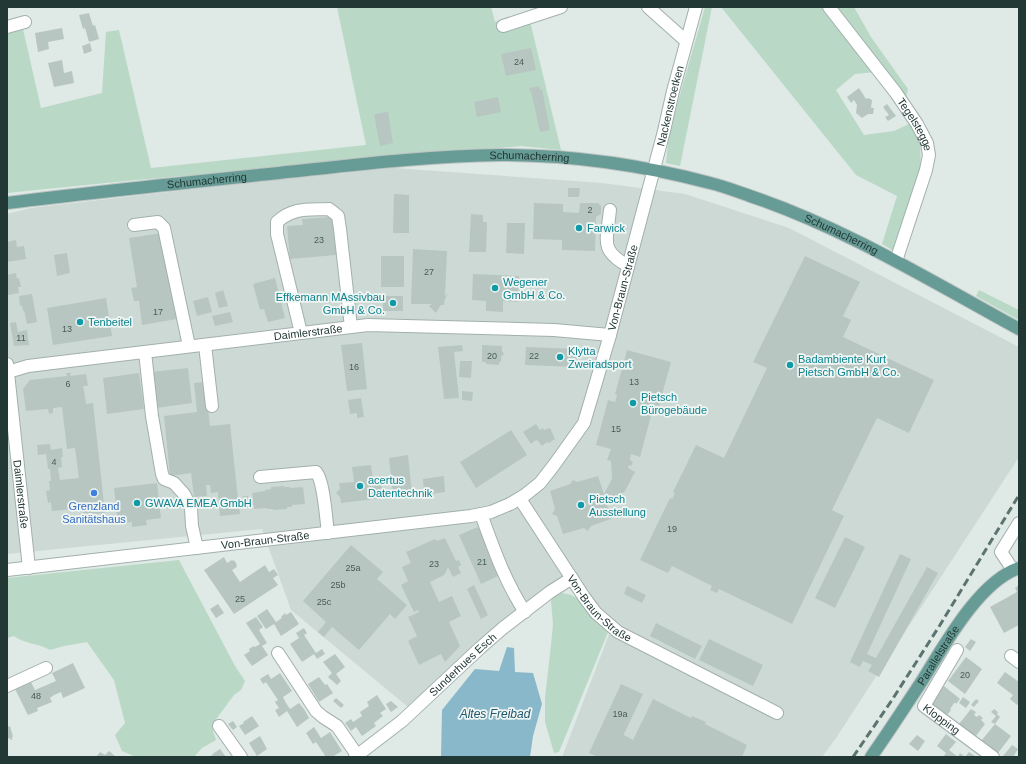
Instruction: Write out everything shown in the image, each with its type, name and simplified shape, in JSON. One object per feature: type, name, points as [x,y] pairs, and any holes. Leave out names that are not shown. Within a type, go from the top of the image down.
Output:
[{"type":"main road","name":"Schumacherring","points":[[7,203],[405,159],[501,155],[602,162],[653,170],[711,183],[777,205],[838,232],[896,261],[1019,329]]},
{"type":"main road","name":"Parallelstraße","points":[[871,757],[902,712],[964,615],[987,588],[1016,569]]},
{"type":"street","points":[[503,26],[561,7]]},
{"type":"street","points":[[648,7],[686,41]]},
{"type":"street","name":"Nackenstroetken","points":[[653,170],[696,7]]},
{"type":"street","name":"Tegelstegge","points":[[829,7],[896,93],[917,124],[927,143],[930,155],[896,261]]},
{"type":"street","points":[[7,27],[25,22]]},
{"type":"street","name":"Von-Braun-Straße","points":[[7,570],[481,514],[491,512],[520,498],[530,491],[544,477],[584,423],[610,334],[653,170]]},
{"type":"street","points":[[301,333],[277,234],[278,222],[285,215],[294,211],[329,209],[338,216],[351,327]]},
{"type":"street","points":[[610,210],[606,242],[608,250],[613,257],[628,266]]},
{"type":"street","points":[[134,225],[158,222],[164,228],[189,346]]},
{"type":"street","name":"Daimlerstraße","points":[[29,568],[8,368],[368,325],[554,330],[610,334]]},
{"type":"street","points":[[205,345],[212,406]]},
{"type":"street","points":[[145,352],[152,416],[162,474],[164,479],[174,483],[184,494],[191,508],[192,526],[198,548]]},
{"type":"street","points":[[260,477],[316,472],[319,475],[322,488],[328,533]]},
{"type":"street","name":"Von-Braun-Straße","points":[[520,498],[596,613],[607,623],[627,636],[777,713]]},
{"type":"street","points":[[481,514],[499,560],[517,600],[525,612]]},
{"type":"street","points":[[1016,569],[1001,552],[1019,522]]},
{"type":"street","name":"Sunderhues Esch","points":[[278,653],[316,711],[323,718],[337,726],[356,756],[402,721],[480,648],[550,592],[572,578]]},
{"type":"street","name":"Klopping","points":[[957,650],[924,706],[993,757]]},
{"type":"street","points":[[7,686],[46,668]]},
{"type":"street","points":[[219,726],[241,757]]},
{"type":"shaded area","points":[[394,168],[602,183],[685,194],[789,228],[1019,347],[1019,457],[836,738],[822,757],[562,757],[610,632],[566,576],[408,707],[291,610],[262,529],[7,554],[7,214],[31,208]]},
{"type":"green space","points":[[337,7],[491,7],[495,22],[526,12],[530,21],[561,150],[521,146],[7,193],[7,34],[23,29],[41,108],[102,93],[106,32],[119,30],[151,168],[366,145]]},
{"type":"green space","points":[[705,7],[712,7],[680,166],[666,163],[669,133]]},
{"type":"green space","points":[[721,7],[827,7],[876,72],[855,74],[836,90],[864,135],[894,131],[911,123],[920,143],[921,171],[894,251],[882,244],[897,196],[856,175]]},
{"type":"green space","points":[[836,7],[854,7],[871,37],[908,89],[906,98]]},
{"type":"green space","points":[[979,290],[1019,310],[1019,320],[976,296]]},
{"type":"green space","points":[[179,560],[235,666],[245,681],[241,690],[234,695],[214,722],[213,731],[216,740],[202,748],[194,757],[136,757],[122,751],[115,735],[125,723],[114,680],[87,642],[50,650],[22,641],[14,636],[7,638],[7,578]]},
{"type":"green space","points":[[563,593],[577,598],[608,632],[559,752],[554,753],[545,722],[545,698],[553,624],[551,601],[553,596]]},
{"type":"water","name":"Altes Freibad","points":[[507,647],[514,648],[515,672],[533,673],[542,704],[533,736],[530,757],[441,757],[442,710],[475,669],[499,671]]},
{"type":"building","points":[[89,13],[93,26],[95,25],[99,39],[89,42],[79,15]]},
{"type":"building","points":[[62,28],[64,39],[48,42],[49,49],[38,52],[35,33]]},
{"type":"building","points":[[90,43],[92,51],[84,54],[82,46]]},
{"type":"building","points":[[531,48],[536,70],[506,76],[501,54]]},
{"type":"building","points":[[62,60],[64,73],[72,71],[74,83],[54,87],[48,63]]},
{"type":"building","points":[[539,86],[540,90],[542,89],[550,130],[540,132],[529,88]]},
{"type":"building","points":[[859,88],[866,99],[868,98],[872,100],[871,108],[874,108],[873,114],[868,114],[862,118],[856,113],[857,105],[854,100],[851,103],[847,97]]},
{"type":"building","points":[[498,97],[501,112],[477,117],[474,102]]},
{"type":"building","points":[[887,104],[896,116],[888,121],[885,117],[889,115],[883,107]]},
{"type":"building","points":[[388,112],[393,143],[380,146],[374,114]]},
{"type":"building","points":[[568,188],[580,188],[579,197],[568,197]]},
{"type":"building","points":[[394,194],[409,195],[409,233],[393,233]]},
{"type":"building","points":[[534,203],[563,204],[563,212],[579,213],[580,203],[598,203],[601,206],[601,214],[596,217],[595,251],[562,250],[562,240],[533,239]]},
{"type":"building","points":[[471,214],[483,215],[483,222],[487,222],[486,252],[469,252]]},
{"type":"building","points":[[332,217],[336,255],[290,259],[287,226],[303,225],[302,219]]},
{"type":"building","points":[[507,223],[525,223],[524,254],[506,253]]},
{"type":"building","points":[[162,233],[177,319],[142,325],[139,301],[134,301],[131,288],[137,287],[129,238]]},
{"type":"building","points":[[16,240],[17,247],[24,246],[26,259],[7,262],[7,242]]},
{"type":"building","points":[[413,249],[447,251],[445,296],[448,293],[444,305],[441,305],[436,313],[429,306],[432,304],[411,304]]},
{"type":"building","points":[[67,253],[70,273],[57,276],[54,255]]},
{"type":"building","points":[[381,256],[404,256],[404,287],[381,287]]},
{"type":"building","points":[[805,256],[860,282],[843,316],[851,320],[843,337],[934,380],[909,433],[877,418],[832,510],[844,516],[792,624],[719,589],[717,593],[710,590],[712,586],[672,566],[668,573],[640,560],[670,498],[672,499],[675,493],[673,492],[696,445],[724,458],[767,368],[753,362]]},
{"type":"building","points":[[16,273],[21,287],[18,287],[19,293],[8,295],[7,275]]},
{"type":"building","name":"Wegener GmbH & Co.","points":[[473,274],[519,276],[518,302],[503,301],[503,312],[486,311],[486,301],[472,300]]},
{"type":"building","points":[[275,278],[285,318],[268,322],[264,309],[260,310],[253,284]]},
{"type":"building","points":[[223,290],[228,306],[219,308],[215,293]]},
{"type":"building","points":[[32,294],[37,322],[27,324],[24,310],[23,311],[22,305],[20,306],[19,296]]},
{"type":"building","name":"Effkemann MAssivbau GmbH & Co.","points":[[383,296],[403,296],[403,311],[383,311]]},
{"type":"building","points":[[208,297],[212,312],[197,316],[193,301]]},
{"type":"building","name":"Tenbeitel","points":[[106,298],[112,336],[53,345],[47,308]]},
{"type":"building","points":[[230,312],[233,322],[215,326],[212,316]]},
{"type":"building","points":[[16,322],[18,332],[27,330],[29,345],[14,346],[10,323]]},
{"type":"building","points":[[362,343],[367,389],[347,391],[341,345]]},
{"type":"building","points":[[462,345],[463,351],[454,352],[459,398],[444,399],[438,347]]},
{"type":"building","points":[[482,345],[502,346],[502,351],[504,354],[501,357],[501,362],[499,362],[499,365],[486,364],[486,362],[482,362]]},
{"type":"building","name":"Klytta Zweiradsport","points":[[526,347],[577,349],[576,367],[525,365]]},
{"type":"building","points":[[627,350],[671,362],[659,406],[652,404],[650,412],[652,412],[640,457],[631,454],[630,460],[633,462],[628,468],[635,472],[625,491],[618,496],[616,501],[609,496],[606,501],[611,519],[591,526],[588,531],[584,528],[563,534],[557,516],[552,514],[555,509],[550,491],[570,484],[573,480],[577,482],[598,476],[604,494],[612,479],[611,461],[607,460],[611,449],[596,445],[608,400],[615,402],[617,395],[615,394]]},
{"type":"building","points":[[460,361],[472,361],[471,378],[459,377]]},
{"type":"building","points":[[188,368],[192,403],[156,408],[151,372]]},
{"type":"building","points":[[66,373],[71,373],[70,376],[86,374],[88,386],[83,386],[86,404],[93,403],[105,513],[83,515],[82,508],[52,511],[51,502],[48,503],[46,491],[50,490],[50,469],[48,469],[46,454],[38,455],[37,445],[50,444],[51,450],[62,448],[62,467],[58,468],[60,480],[79,478],[75,448],[67,449],[62,407],[53,408],[53,413],[49,414],[48,409],[26,411],[23,389],[30,380],[67,376]]},
{"type":"building","points":[[139,373],[144,409],[107,414],[103,378]]},
{"type":"building","points":[[205,382],[210,426],[230,424],[238,499],[243,499],[243,496],[248,496],[248,498],[253,497],[252,493],[265,491],[271,489],[271,487],[303,487],[305,504],[292,505],[292,507],[287,507],[287,509],[273,510],[267,508],[254,509],[254,505],[249,505],[249,507],[244,508],[244,506],[239,507],[240,514],[220,516],[218,492],[211,493],[210,485],[206,485],[207,496],[194,497],[191,473],[170,476],[164,416],[197,412],[194,383]]},
{"type":"building","points":[[462,391],[473,392],[472,401],[462,400]]},
{"type":"building","points":[[361,398],[364,417],[357,418],[357,413],[350,414],[348,400]]},
{"type":"building","points":[[536,424],[540,430],[543,428],[544,430],[550,428],[555,439],[542,446],[536,440],[531,444],[523,432]]},
{"type":"building","points":[[511,430],[527,455],[476,488],[460,462]]},
{"type":"building","points":[[408,455],[412,493],[393,495],[389,458]]},
{"type":"building","name":"acertus Datentechnik","points":[[371,465],[373,479],[381,479],[383,498],[341,503],[340,497],[336,493],[340,489],[339,483],[354,482],[352,467]]},
{"type":"building","points":[[444,476],[445,492],[424,495],[423,479]]},
{"type":"building","name":"GWAVA EMEA GmbH","points":[[157,483],[161,518],[146,520],[147,525],[132,527],[132,522],[118,524],[114,488]]},
{"type":"building","points":[[478,527],[488,548],[486,548],[498,576],[481,584],[459,535]]},
{"type":"building","points":[[845,537],[865,547],[835,608],[815,598]]},
{"type":"building","points":[[445,538],[456,561],[459,560],[461,565],[458,567],[461,573],[453,577],[448,567],[444,575],[430,582],[439,602],[452,596],[461,616],[449,622],[460,646],[445,662],[441,654],[419,665],[408,641],[417,636],[408,617],[419,612],[418,610],[414,612],[401,585],[408,581],[402,567],[411,563],[406,552],[435,539],[437,541]]},
{"type":"building","points":[[351,545],[383,572],[377,579],[407,605],[395,619],[390,614],[359,650],[332,627],[324,637],[318,632],[326,622],[303,601]]},
{"type":"building","points":[[900,554],[911,559],[867,654],[876,658],[927,567],[938,573],[879,677],[868,671],[872,665],[863,661],[860,667],[850,662]]},
{"type":"building","points":[[224,557],[227,563],[234,560],[237,567],[232,570],[240,582],[265,565],[269,572],[274,569],[278,575],[273,578],[278,585],[234,614],[204,570]]},
{"type":"building","points":[[474,585],[488,615],[481,619],[467,589]]},
{"type":"building","points":[[1019,585],[1019,625],[1004,633],[990,607],[1017,592],[1015,588]]},
{"type":"building","points":[[627,586],[646,595],[642,603],[624,594]]},
{"type":"building","points":[[218,604],[224,613],[216,618],[210,609]]},
{"type":"building","points":[[267,609],[276,622],[282,618],[281,617],[285,613],[286,615],[291,612],[299,624],[281,636],[274,624],[266,629],[257,616]]},
{"type":"building","points":[[256,617],[263,627],[259,630],[267,643],[262,646],[268,655],[252,666],[244,655],[250,651],[249,649],[260,644],[246,623]]},
{"type":"building","points":[[656,623],[702,646],[695,659],[650,636]]},
{"type":"building","points":[[304,628],[307,633],[304,635],[316,653],[322,649],[325,654],[317,659],[314,654],[302,662],[290,644],[299,638],[296,633]]},
{"type":"building","points":[[709,639],[763,665],[753,686],[699,660]]},
{"type":"building","points":[[971,639],[976,642],[970,651],[965,647]]},
{"type":"building","points":[[335,654],[345,667],[336,674],[341,681],[337,685],[328,677],[332,673],[323,662]]},
{"type":"building","points":[[966,657],[982,669],[965,694],[948,681]]},
{"type":"building","points":[[73,663],[85,688],[63,698],[61,692],[54,695],[50,698],[52,702],[37,708],[38,711],[28,715],[14,687],[30,680],[35,690],[56,681],[52,673]]},
{"type":"building","points":[[1005,672],[1019,682],[1019,702],[1017,705],[1010,699],[1013,695],[997,683]]},
{"type":"building","points":[[280,673],[292,691],[283,697],[286,703],[290,709],[299,703],[309,718],[297,727],[287,711],[279,717],[275,710],[279,708],[275,702],[278,700],[266,682],[263,684],[260,679],[268,674],[271,679]]},
{"type":"building","points":[[319,677],[325,685],[327,684],[333,693],[319,702],[308,684]]},
{"type":"building","points":[[621,684],[643,694],[624,735],[633,740],[653,699],[691,718],[692,716],[706,722],[705,724],[747,745],[742,757],[598,757],[589,753]]},
{"type":"building","points":[[944,686],[960,699],[956,704],[955,702],[947,715],[931,703]]},
{"type":"building","points":[[377,695],[386,709],[380,713],[383,716],[374,723],[376,726],[362,736],[356,727],[351,731],[345,723],[351,719],[353,722],[362,716],[360,712],[369,706],[367,702]]},
{"type":"building","points":[[963,697],[970,702],[966,708],[959,703]]},
{"type":"building","points":[[336,698],[344,705],[341,708],[333,701]]},
{"type":"building","points":[[976,699],[979,701],[974,707],[971,705]]},
{"type":"building","points":[[391,701],[398,707],[391,712],[386,704]]},
{"type":"building","points":[[971,709],[976,712],[974,715],[977,717],[979,715],[983,718],[981,720],[985,724],[976,736],[959,724]]},
{"type":"building","points":[[994,709],[998,712],[997,714],[1000,717],[995,724],[991,722],[996,716],[991,712]]},
{"type":"building","points":[[252,716],[259,726],[245,735],[239,726]]},
{"type":"building","points":[[233,721],[237,727],[233,730],[228,724]]},
{"type":"building","points":[[995,724],[1011,736],[998,753],[981,741]]},
{"type":"building","points":[[10,726],[13,737],[12,740],[10,738],[7,739],[7,727]]},
{"type":"building","points":[[314,727],[321,738],[330,732],[342,751],[332,757],[326,757],[316,742],[313,744],[306,733]]},
{"type":"building","points":[[946,734],[956,742],[949,750],[958,757],[943,757],[946,753],[937,746]]},
{"type":"building","points":[[917,735],[925,741],[918,751],[909,744]]},
{"type":"building","points":[[260,736],[267,749],[257,756],[249,743]]},
{"type":"building","points":[[1012,745],[1018,749],[1013,757],[1003,756]]},
{"type":"building","points":[[220,749],[226,757],[210,757],[214,753]]},
{"type":"building","points":[[109,751],[115,756],[114,757],[96,757],[100,752],[105,755]]},
{"type":"building","points":[[969,752],[976,757],[965,757]]},
{"type":"building","points":[[960,753],[965,757],[958,757]]},
{"type":"railway","points":[[853,757],[940,625],[1019,495]]},
{"type":"place","name":"Farwick","points":[[579,228]]},
{"type":"place","name":"Wegener GmbH & Co.","points":[[495,288]]},
{"type":"place","name":"Effkemann MAssivbau GmbH & Co.","points":[[393,303]]},
{"type":"place","name":"Tenbeitel","points":[[80,322]]},
{"type":"place","name":"Klytta Zweiradsport","points":[[560,357]]},
{"type":"place","name":"Badambiente Kurt Pietsch GmbH & Co.","points":[[790,365]]},
{"type":"place","name":"Pietsch Bürogebäude","points":[[633,403]]},
{"type":"place","name":"acertus Datentechnik","points":[[360,486]]},
{"type":"place","name":"Grenzland Sanitätshaus","points":[[94,493]]},
{"type":"place","name":"GWAVA EMEA GmbH","points":[[137,503]]},
{"type":"place","name":"Pietsch Ausstellung","points":[[581,505]]}]
